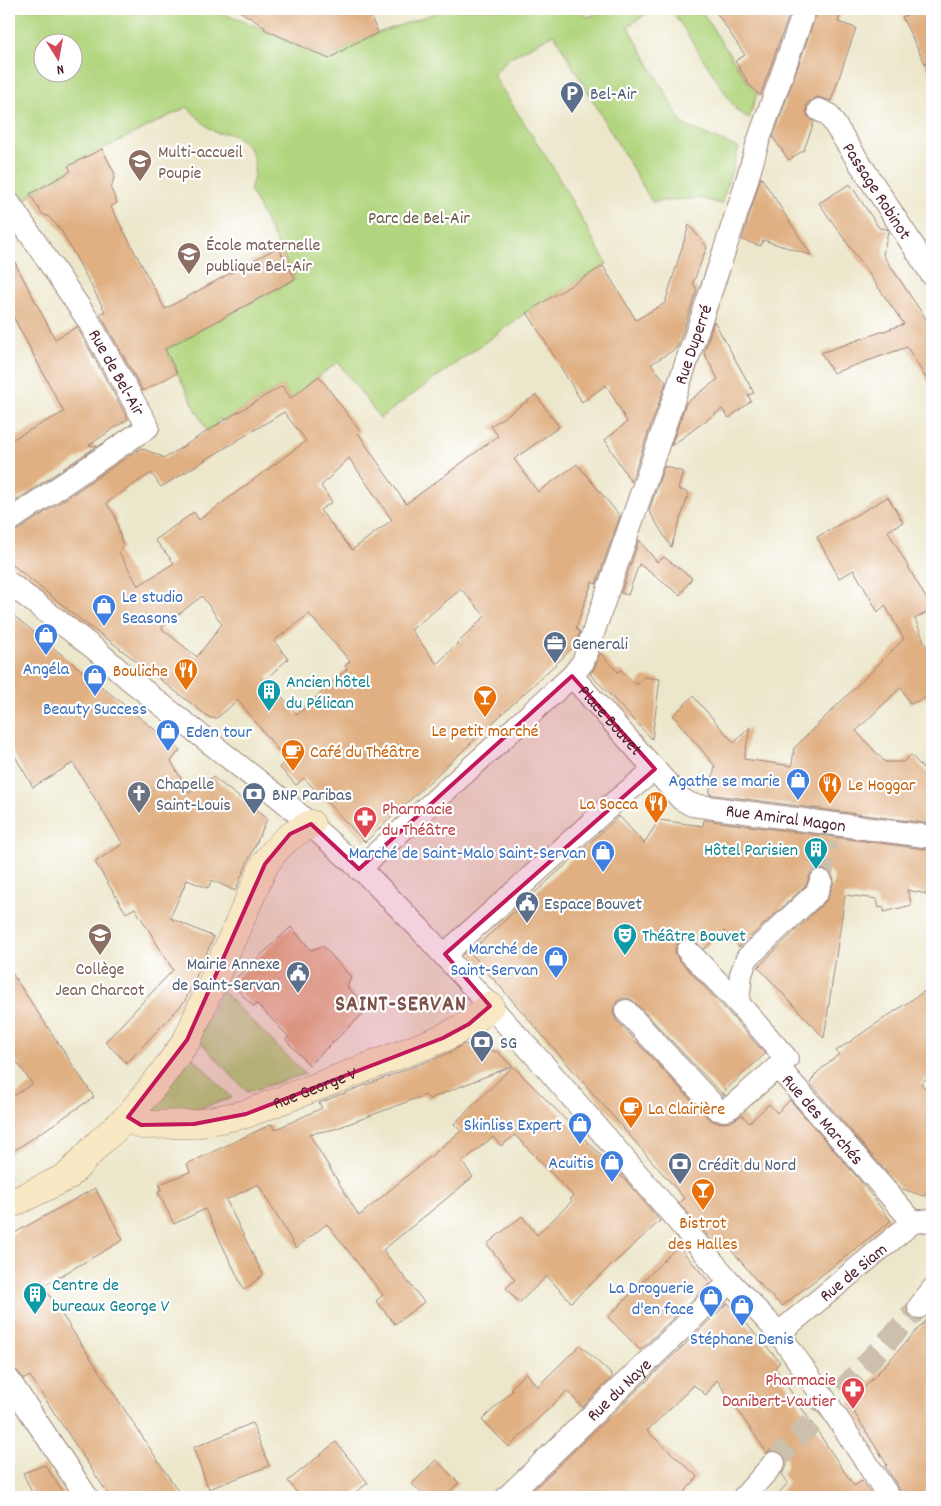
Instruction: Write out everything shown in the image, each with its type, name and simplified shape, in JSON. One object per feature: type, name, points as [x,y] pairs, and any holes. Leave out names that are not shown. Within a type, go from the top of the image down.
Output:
[{"type":"street","name":"Rue Duperré","points":[[572,676],[582,662],[589,645],[713,285],[758,142],[805,9]]},
{"type":"street","name":"Passage Robinot","points":[[819,110],[828,114],[932,275]]},
{"type":"street","name":"Rue de Bel-Air","points":[[9,202],[88,320],[148,427],[9,522]]},
{"type":"street","points":[[9,583],[95,649],[129,679],[310,824],[419,928],[544,1065],[730,1282],[779,1333],[889,1497]]},
{"type":"street","name":"Place Bouvet","points":[[359,869],[572,676],[655,769],[611,805],[444,955]]},
{"type":"street","name":"Rue Amiral Magon","points":[[655,769],[681,799],[692,805],[828,832],[932,837]]},
{"type":"street","points":[[9,1204],[60,1166],[100,1142],[128,1116],[165,1071],[187,1040],[265,864],[290,834],[310,824]]},
{"type":"street","points":[[738,1003],[741,974],[747,958],[817,892],[821,881]]},
{"type":"street","name":"Rue des Marchés","points":[[688,952],[738,1003],[787,1058],[778,1067],[923,1221]]},
{"type":"street","name":"Rue George V","points":[[128,1116],[141,1125],[194,1124],[246,1114],[443,1038],[470,1024],[490,1006]]},
{"type":"street","points":[[626,1011],[717,1109],[725,1110],[731,1107],[778,1067]]},
{"type":"street","name":"Rue de Siam","points":[[779,1333],[923,1221]]},
{"type":"street","name":"Rue du Naye","points":[[507,1497],[730,1282]]},
{"type":"street","points":[[9,1380],[87,1497]]},
{"type":"street","points":[[744,1497],[774,1464]]},
{"type":"highlighted area","points":[[572,676],[655,769],[445,954],[490,1006],[469,1024],[443,1038],[246,1114],[194,1124],[141,1125],[128,1117],[187,1040],[265,864],[290,834],[311,824],[359,869]]},
{"type":"green space","name":"Parc de Bel-Air","points":[[9,9],[210,9],[264,29],[329,59],[353,44],[378,33],[447,9],[581,9],[587,17],[612,9],[654,9],[628,26],[683,125],[739,148],[721,204],[699,198],[652,202],[554,34],[509,58],[493,75],[552,166],[607,264],[527,312],[380,418],[338,362],[305,386],[308,392],[294,403],[282,386],[223,421],[221,419],[216,422],[217,424],[207,431],[165,349],[295,279],[250,190],[254,174],[251,151],[240,139],[232,134],[214,131],[187,107],[69,166],[71,171],[30,194],[31,196],[20,202],[9,183]]},
{"type":"green space","points":[[671,9],[700,9],[749,84],[757,93],[749,118],[737,111]]},
{"type":"green space","points":[[221,990],[305,1074],[247,1092],[198,1039]]},
{"type":"green space","points":[[191,1055],[232,1098],[167,1119],[155,1113],[154,1100]]},
{"type":"building","points":[[236,9],[362,9],[369,13],[378,33],[353,44],[329,59],[264,29],[265,27]]},
{"type":"building","points":[[714,9],[791,9],[760,96],[749,84],[735,61],[745,55]]},
{"type":"building","points":[[818,9],[843,9],[838,22],[856,28],[831,101],[817,97],[807,104],[806,111],[808,117],[814,122],[804,150],[789,160],[773,138]]},
{"type":"building","points":[[920,9],[932,9],[932,78],[902,17]]},
{"type":"building","points":[[102,149],[115,174],[111,189],[117,203],[111,207],[165,309],[278,247],[295,279],[165,349],[177,373],[143,391],[100,314],[105,311],[61,230],[49,217],[42,214],[30,194],[71,171],[68,166]]},
{"type":"building","points":[[761,177],[811,255],[763,240],[761,246],[742,240]]},
{"type":"building","points":[[850,184],[879,228],[887,229],[883,255],[932,328],[932,388],[907,347],[833,373],[821,353],[904,324],[819,203]]},
{"type":"building","points":[[689,225],[707,247],[693,283],[697,290],[677,348],[651,364],[666,382],[631,482],[605,440],[627,422],[610,391],[606,385],[582,402],[527,312],[603,266],[636,320],[665,303]]},
{"type":"building","points":[[9,251],[55,339],[77,327],[128,419],[89,445],[97,446],[9,505],[9,441],[64,412],[9,309]]},
{"type":"building","points":[[714,321],[754,393],[748,395],[751,401],[729,418],[722,409],[671,446],[686,403],[718,379],[704,353]]},
{"type":"building","points":[[319,376],[360,431],[358,433],[406,504],[498,436],[491,426],[536,395],[559,427],[514,459],[538,492],[577,464],[620,516],[596,584],[592,582],[576,628],[580,632],[575,646],[365,842],[304,778],[296,785],[279,767],[286,760],[238,700],[217,718],[210,718],[87,625],[9,562],[9,534],[16,532],[141,448],[165,458],[282,386],[291,398]],"holes":[[[284,412],[306,441],[199,520],[194,512],[155,540],[174,563],[138,586],[119,552],[123,547],[115,515],[106,503],[151,473],[161,487]],[[349,458],[392,520],[352,550],[320,510],[332,502],[321,486]],[[461,589],[485,616],[437,664],[411,630]],[[202,596],[222,624],[197,657],[161,628]],[[309,614],[350,661],[345,666],[347,669],[297,715],[267,678],[288,659],[274,641]]]},
{"type":"building","points":[[664,466],[683,472],[678,489],[689,493],[671,547],[649,511]]},
{"type":"building","points":[[888,497],[903,522],[888,531],[932,609],[915,619],[932,660],[932,695],[910,704],[901,687],[856,731],[885,762],[903,762],[911,755],[932,778],[932,824],[709,794],[715,766],[673,716],[693,696],[734,743],[750,727],[744,759],[792,766],[794,748],[904,639],[885,605],[878,612],[854,570],[839,578],[817,537]]},
{"type":"building","points":[[639,540],[657,562],[664,557],[692,578],[680,595],[639,564],[628,595],[621,593]]},
{"type":"building","points":[[9,612],[180,750],[171,761],[189,793],[213,777],[267,819],[235,891],[212,880],[208,888],[187,880],[170,918],[214,937],[185,1001],[127,1063],[105,1042],[173,970],[135,908],[126,913],[95,862],[123,844],[73,763],[33,787],[9,746]]},
{"type":"building","points":[[600,653],[618,672],[621,670],[637,685],[644,677],[660,679],[652,739],[590,674],[595,667]]},
{"type":"building","points":[[619,816],[644,843],[659,820],[703,826],[704,820],[932,850],[932,895],[907,890],[912,905],[884,912],[884,907],[879,908],[877,899],[845,895],[824,1038],[758,967],[826,901],[834,879],[826,869],[819,868],[812,871],[806,885],[739,947],[724,931],[704,949],[691,938],[684,938],[679,942],[675,948],[675,954],[679,960],[765,1054],[723,1092],[724,1096],[635,1002],[629,998],[623,998],[617,1001],[614,1007],[613,1013],[616,1020],[708,1118],[715,1122],[731,1122],[742,1115],[749,1123],[769,1104],[777,1113],[790,1100],[857,1177],[891,1221],[782,1306],[764,1289],[727,1245],[721,1251],[679,1203],[684,1198],[470,952]]},
{"type":"building","name":"Mairie Annexe de Saint-Servan","points":[[291,927],[311,950],[323,946],[351,977],[347,987],[368,1009],[309,1065],[286,1040],[289,1037],[257,1004],[254,1007],[231,983]]},
{"type":"building","points":[[9,969],[94,1097],[9,1154],[9,1099],[32,1084],[9,1050]]},
{"type":"building","points":[[932,986],[932,1074],[921,1083],[932,1097],[932,1189],[923,1196],[900,1188],[810,1083],[817,1073],[839,1054],[836,1051]]},
{"type":"building","points":[[464,1044],[498,1052],[512,1066],[429,1099],[425,1095],[335,1129],[309,1134],[359,1216],[461,1131],[454,1124],[513,1066],[628,1183],[660,1221],[571,1302],[547,1276],[519,1303],[506,1288],[515,1280],[487,1244],[522,1216],[537,1235],[572,1201],[570,1199],[573,1196],[515,1135],[501,1146],[493,1137],[462,1162],[473,1177],[383,1250],[424,1302],[395,1324],[376,1301],[383,1295],[327,1224],[296,1248],[258,1184],[226,1200],[263,1275],[244,1290],[205,1209],[174,1224],[158,1192],[161,1191],[160,1184],[190,1172],[187,1164],[272,1124],[274,1130],[322,1108],[319,1103],[449,1053]]},
{"type":"building","name":"Centre de bureaux George V","points":[[95,1188],[123,1240],[43,1286],[182,1497],[110,1497],[30,1376],[24,1379],[15,1369],[9,1367],[9,1236]]},
{"type":"building","points":[[678,1246],[710,1283],[640,1350],[608,1317]]},
{"type":"building","points":[[728,1303],[780,1362],[775,1368],[854,1486],[862,1481],[873,1497],[775,1497],[788,1483],[782,1474],[787,1466],[786,1458],[777,1450],[770,1450],[767,1453],[717,1380],[706,1395],[694,1385],[647,1431],[698,1477],[680,1497],[526,1497]]},
{"type":"building","points":[[932,1314],[932,1497],[902,1497],[900,1490],[885,1466],[887,1465],[849,1404]]},
{"type":"building","points":[[580,1345],[613,1376],[582,1407],[567,1391],[509,1447],[482,1420],[513,1390],[511,1388],[526,1372],[537,1387]]},
{"type":"building","points":[[252,1423],[269,1466],[209,1489],[193,1448]]},
{"type":"building","points":[[336,1442],[368,1483],[349,1497],[300,1497],[288,1481]]},
{"type":"building","points":[[436,1460],[459,1483],[444,1497],[426,1497],[412,1484]]},
{"type":"building","points":[[45,1465],[66,1497],[34,1497],[23,1473]]},
{"type":"tunnel","points":[[821,881],[827,841]]},
{"type":"tunnel","points":[[774,1463],[919,1307]]},
{"type":"place","name":"Bel-Air","points":[[572,114]]},
{"type":"place","name":"Multi-accueil Poupie","points":[[140,182]]},
{"type":"place","name":"École maternelle publique Bel-Air","points":[[189,275]]},
{"type":"place","name":"Le studio Seasons","points":[[104,627]]},
{"type":"place","name":"Angéla","points":[[46,656]]},
{"type":"place","name":"Generali","points":[[555,664]]},
{"type":"place","name":"Bouliche","points":[[186,691]]},
{"type":"place","name":"Beauty Success","points":[[95,697]]},
{"type":"place","name":"Ancien hôtel du Pélican","points":[[269,712]]},
{"type":"place","name":"Le petit marché","points":[[485,718]]},
{"type":"place","name":"Eden tour","points":[[168,752]]},
{"type":"place","name":"Café du Théâtre","points":[[293,772]]},
{"type":"place","name":"Agathe se marie","points":[[798,801]]},
{"type":"place","name":"Le Hoggar","points":[[830,805]]},
{"type":"place","name":"Chapelle Saint-Louis","points":[[139,814]]},
{"type":"place","name":"BNP Paribas","points":[[254,815]]},
{"type":"place","name":"La Socca","points":[[656,824]]},
{"type":"place","name":"Pharmacie du Théâtre","points":[[365,839]]},
{"type":"place","name":"Hôtel Parisien","points":[[816,870]]},
{"type":"place","name":"Marché de Saint-Malo Saint-Servan","points":[[603,873]]},
{"type":"place","name":"Espace Bouvet","points":[[527,924]]},
{"type":"place","name":"Collège Jean Charcot","points":[[100,956]]},
{"type":"place","name":"Théâtre Bouvet","points":[[625,956]]},
{"type":"place","name":"Marché de Saint-Servan","points":[[556,979]]},
{"type":"place","name":"Mairie Annexe de Saint-Servan","points":[[298,994]]},
{"type":"place","name":"SG","points":[[482,1063]]},
{"type":"place","name":"La Clairière","points":[[631,1129]]},
{"type":"place","name":"Skinliss Expert","points":[[580,1145]]},
{"type":"place","name":"Acuitis","points":[[612,1183]]},
{"type":"place","name":"Crédit du Nord","points":[[680,1185]]},
{"type":"place","name":"Bistrot des Halles","points":[[703,1211]]},
{"type":"place","name":"Centre de bureaux George V","points":[[35,1315]]},
{"type":"place","name":"La Droguerie d'en face","points":[[711,1318]]},
{"type":"place","name":"Stéphane Denis","points":[[742,1327]]},
{"type":"place","name":"Pharmacie Danibert-Vautier","points":[[853,1410]]},
{"type":"district","name":"SAINT-SERVAN","points":[[401,1002]]}]
